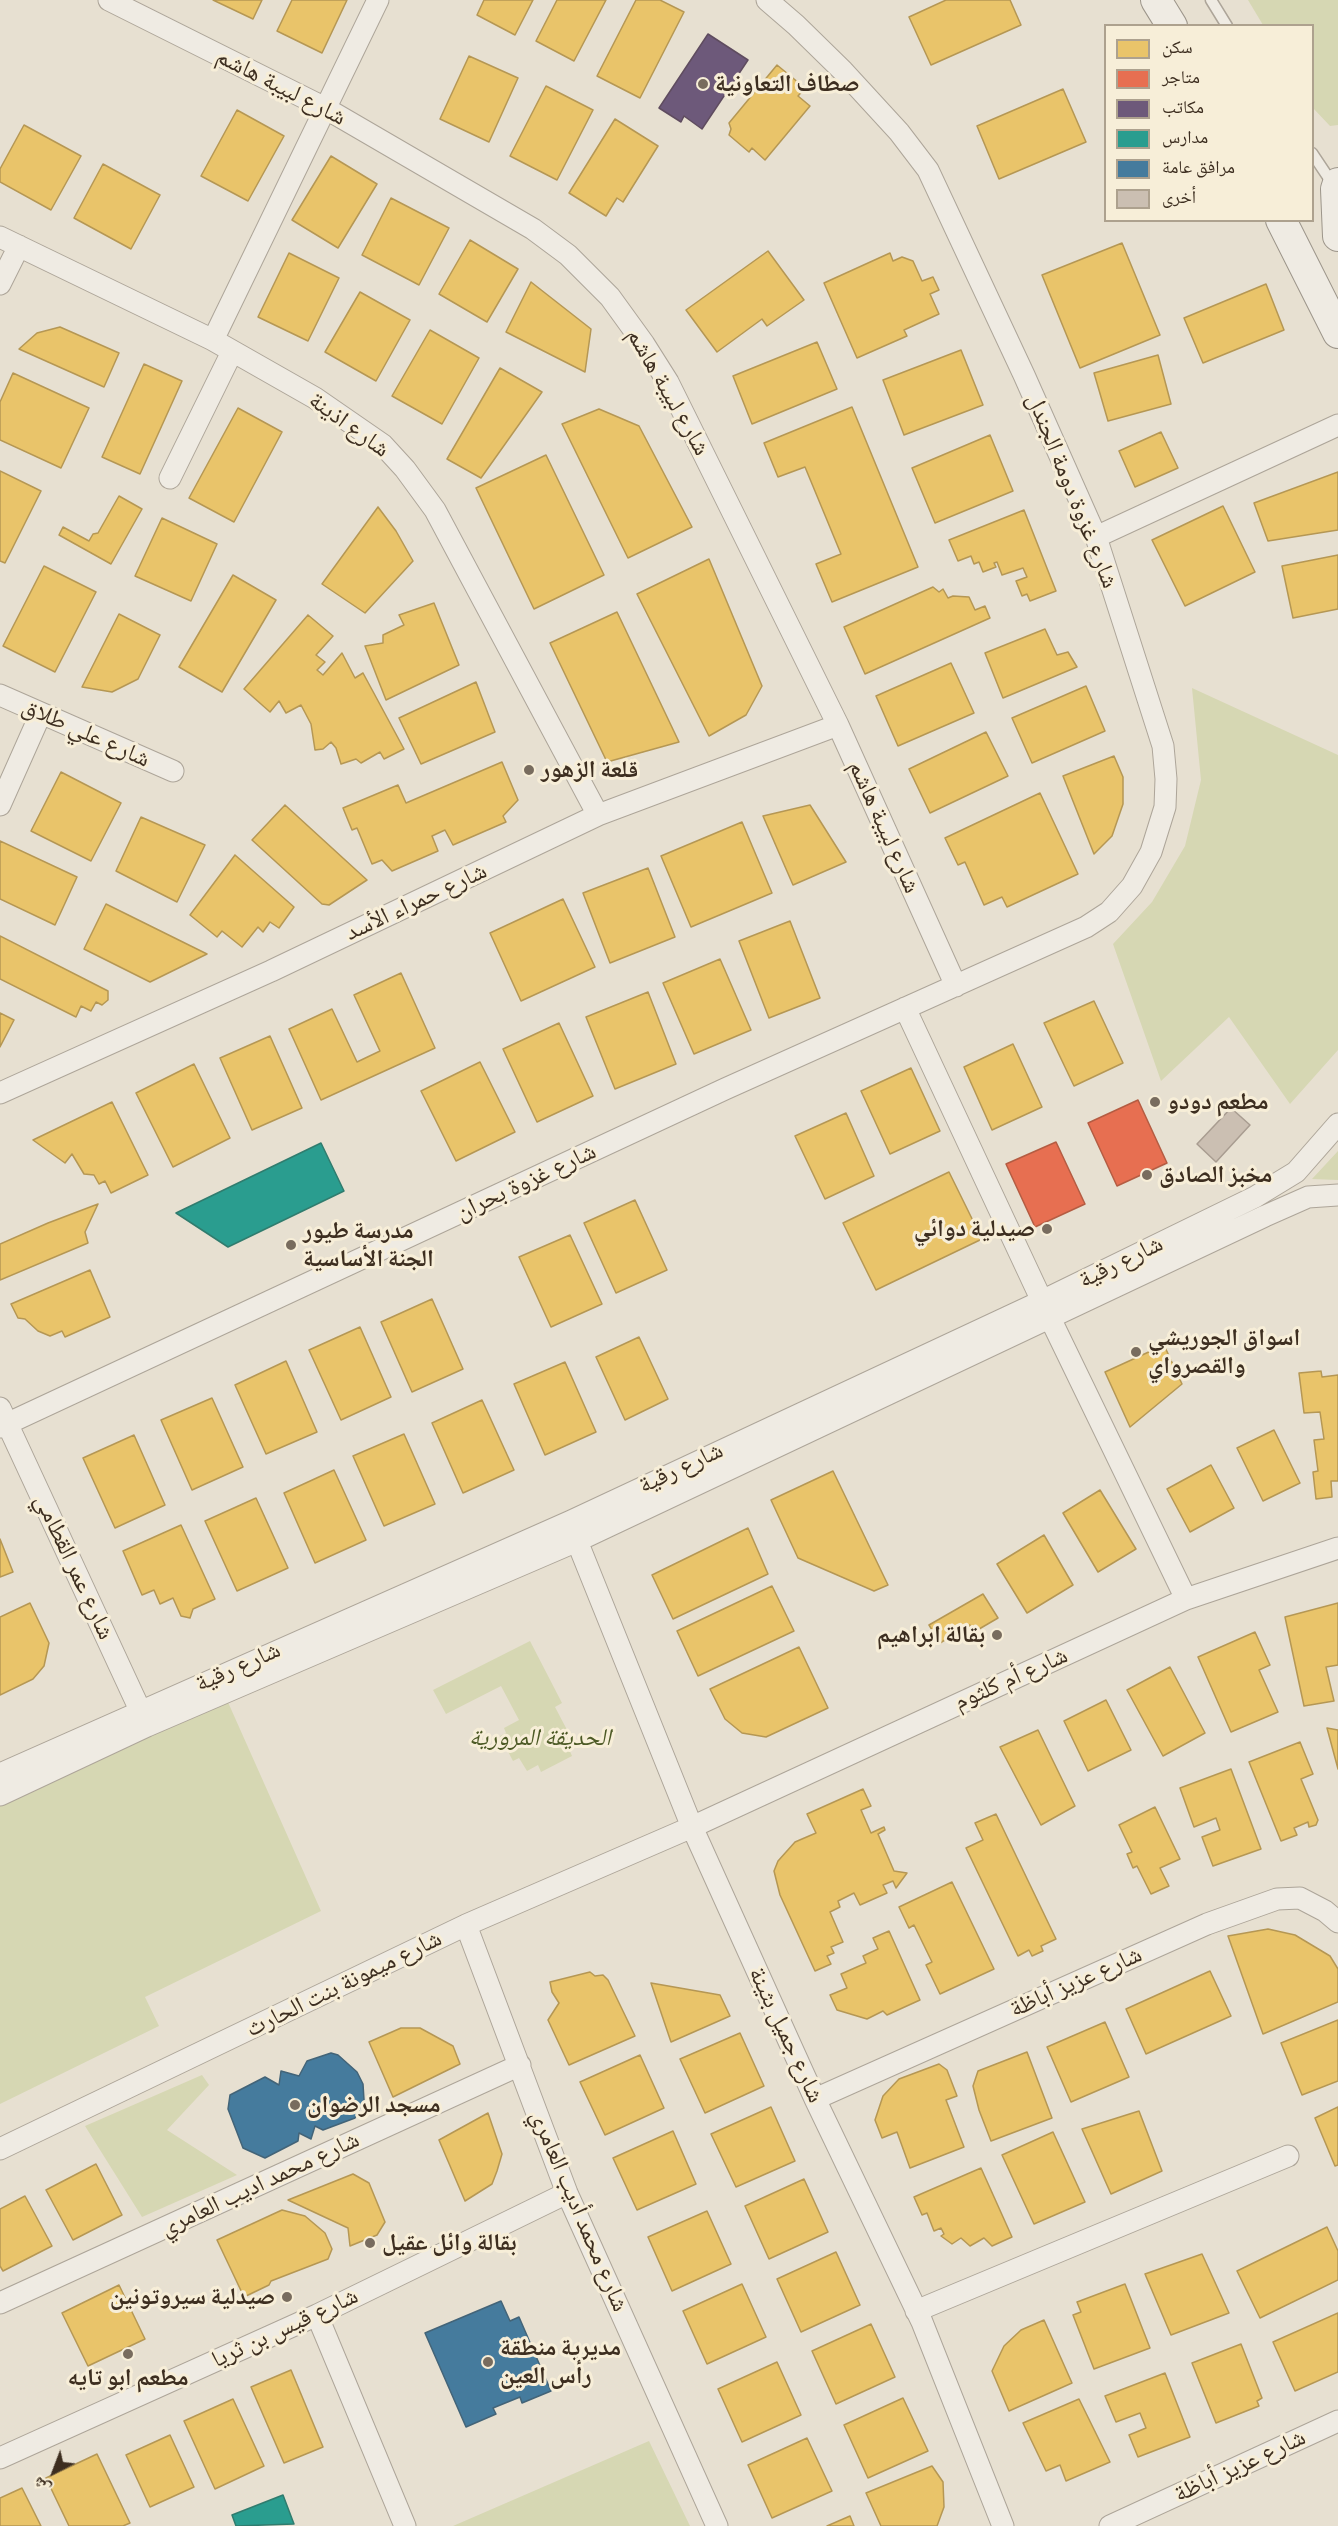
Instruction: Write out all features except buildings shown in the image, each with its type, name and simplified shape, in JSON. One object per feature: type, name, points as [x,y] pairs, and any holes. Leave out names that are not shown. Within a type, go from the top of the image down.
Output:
[{"type":"main road","points":[[1156,0],[1171,24]]},
{"type":"main road","points":[[1337,186],[1338,236]]},
{"type":"main road","points":[[1282,222],[1338,333]]},
{"type":"street","name":"شارع لبيبة هاشم","points":[[109,0],[325,108],[534,229],[568,255],[610,297],[668,382],[838,725],[956,986]]},
{"type":"street","points":[[213,340],[378,0]]},
{"type":"street","name":"شارع غزوة دومة الجندل","points":[[767,0],[843,71],[899,132],[928,171],[1024,375],[1096,537],[1163,746],[1166,779],[1165,807],[1151,852],[1132,886],[1109,912],[1086,927],[956,986]]},
{"type":"street","points":[[0,284],[9,242]]},
{"type":"street","name":"شارع اذينة","points":[[9,242],[213,340],[315,398],[383,445],[405,469],[435,510],[598,815]]},
{"type":"street","points":[[170,478],[232,352]]},
{"type":"street","points":[[1096,537],[1338,425]]},
{"type":"street","name":"شارع علي طلاق","points":[[0,695],[172,771]]},
{"type":"street","points":[[0,805],[41,713]]},
{"type":"street","name":"شارع حمراء الأسد","points":[[0,1093],[271,971],[598,815],[838,725]]},
{"type":"street","name":"شارع غزوة بحران","points":[[2,1419],[956,986]]},
{"type":"street","points":[[905,1008],[1046,1309],[1186,1599]]},
{"type":"street","name":"شارع رقية","points":[[0,1774],[577,1541],[1046,1309],[1255,1197],[1296,1172],[1338,1124]]},
{"type":"street","name":"شارع رقية","points":[[0,1795],[143,1718],[571,1521],[1046,1309],[1308,1197],[1338,1195]]},
{"type":"street","name":"شارع عمر القطامي","points":[[2,1419],[143,1718]]},
{"type":"street","name":"شارع جميل بثينة","points":[[577,1541],[692,1827],[815,2099],[916,2311],[1003,2526]]},
{"type":"street","name":"شارع أم كلثوم","points":[[692,1827],[1186,1599],[1338,1548]]},
{"type":"street","name":"شارع ميمونة بنت الحارث","points":[[0,2149],[465,1925],[692,1827]]},
{"type":"street","name":"شارع عزيز أباظة","points":[[815,2099],[1207,1924],[1277,1899],[1300,1898],[1325,1911],[1338,1922]]},
{"type":"street","name":"شارع محمد أديب العامري","points":[[465,1925],[567,2193],[717,2526]]},
{"type":"street","name":"شارع محمد اديب العامري","points":[[0,2303],[520,2065]]},
{"type":"street","points":[[916,2311],[1288,2156]]},
{"type":"street","name":"شارع قيس بن ثريا","points":[[0,2458],[317,2315],[567,2193]]},
{"type":"street","points":[[317,2315],[405,2526]]},
{"type":"street","name":"شارع عزيز أباظة","points":[[1110,2526],[1338,2421]]},
{"type":"lane","points":[[1210,0],[1226,24]]},
{"type":"lane","points":[[1314,156],[1337,186]]},
{"type":"green space","points":[[1248,0],[1338,0],[1338,125],[1330,126],[1314,109],[1314,24],[1262,24]]},
{"type":"green space","points":[[1192,688],[1338,755],[1338,1050],[1290,1104],[1229,1017],[1161,1081],[1113,944],[1152,902],[1185,846],[1201,780]]},
{"type":"green space","points":[[1338,1151],[1338,1180],[1312,1179]]},
{"type":"green space","name":"الحديقة المرورية","points":[[530,1641],[562,1703],[555,1707],[575,1745],[569,1749],[572,1756],[541,1772],[538,1765],[527,1771],[519,1758],[513,1761],[500,1736],[506,1733],[504,1728],[519,1720],[501,1686],[446,1714],[433,1690]]},
{"type":"green space","points":[[227,1700],[321,1911],[145,1997],[159,2026],[0,2104],[0,1804]]},
{"type":"green space","points":[[202,2075],[209,2085],[167,2130],[237,2175],[142,2217],[85,2126]]},
{"type":"green space","points":[[649,2441],[690,2526],[453,2526]]},
{"type":"place","name":"صطاف التعاونية","points":[[703,84]]},
{"type":"place","name":"قلعة الزهور","points":[[529,770]]},
{"type":"place","name":"مطعم دودو","points":[[1155,1102]]},
{"type":"place","name":"مخبز الصادق","points":[[1147,1175]]},
{"type":"place","name":"صيدلية دوائي","points":[[1047,1229]]},
{"type":"place","name":"مدرسة طيور الجنة الأساسية","points":[[291,1245]]},
{"type":"place","name":"اسواق الجوريشي والقصرواي","points":[[1136,1352]]},
{"type":"place","name":"بقالة ابراهيم","points":[[997,1635]]},
{"type":"place","name":"مسجد الرضوان","points":[[295,2105]]},
{"type":"place","name":"بقالة وائل عقيل","points":[[370,2243]]},
{"type":"place","name":"صيدلية سيروتونين","points":[[287,2297]]},
{"type":"place","name":"مطعم ابو تايه","points":[[128,2354]]},
{"type":"place","name":"مديرية منطقة رأس العين","points":[[488,2362]]}]
